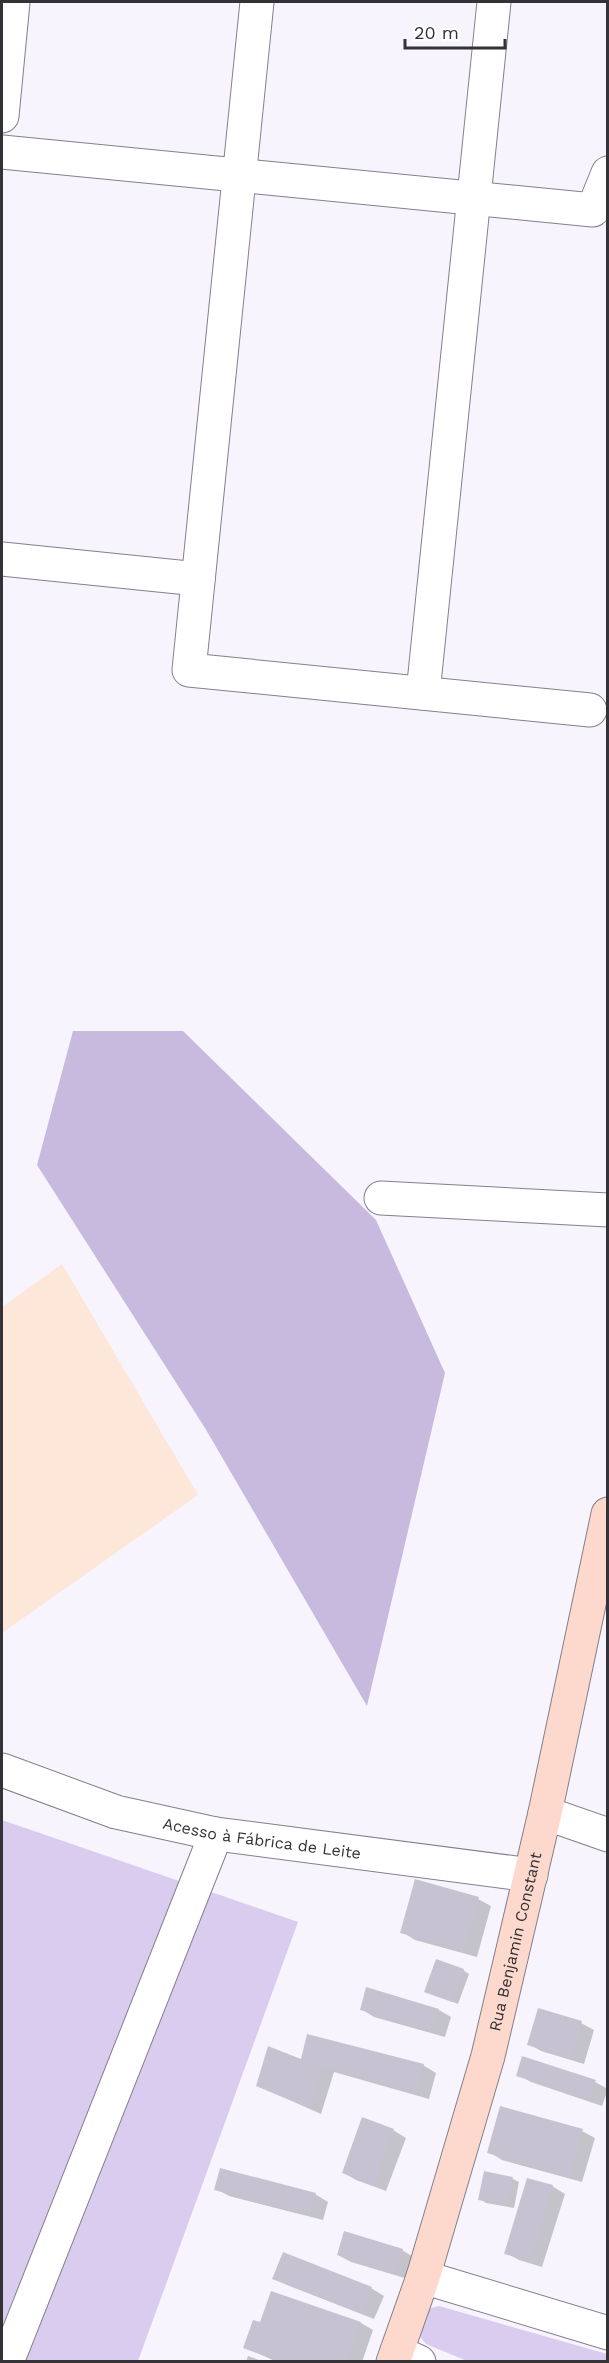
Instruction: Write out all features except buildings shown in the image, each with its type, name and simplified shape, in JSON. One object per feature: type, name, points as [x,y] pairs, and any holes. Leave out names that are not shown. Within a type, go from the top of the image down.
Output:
[{"type":"street","points":[[2,116],[13,2]]},
{"type":"street","points":[[257,2],[189,670],[590,710]]},
{"type":"street","points":[[423,693],[494,2]]},
{"type":"street","points":[[2,152],[593,210],[608,173]]},
{"type":"street","points":[[2,559],[198,579]]},
{"type":"street","points":[[381,1198],[608,1210]]},
{"type":"street","name":"Rua Benjamin Constant","points":[[403,2358],[423,2277],[488,2056],[545,1813],[608,1514]]},
{"type":"street","name":"Acesso à Fábrica de Leite","points":[[2,1770],[116,1812],[216,1834],[531,1875]]},
{"type":"street","points":[[545,1813],[608,1835]]},
{"type":"street","points":[[7,2361],[216,1834]]},
{"type":"street","points":[[423,2277],[608,2333]]},
{"type":"shaded area","points":[[73,1031],[183,1031],[376,1220],[445,1373],[367,1706],[205,1428],[37,1165]]},
{"type":"shaded area","points":[[62,1264],[198,1495],[2,1633],[2,1307]]},
{"type":"shaded area","points":[[2,1820],[298,1922],[138,2361],[2,2362]]},
{"type":"shaded area","points":[[439,2306],[607,2354],[607,2361],[467,2361],[426,2344],[418,2334],[427,2309]]}]
